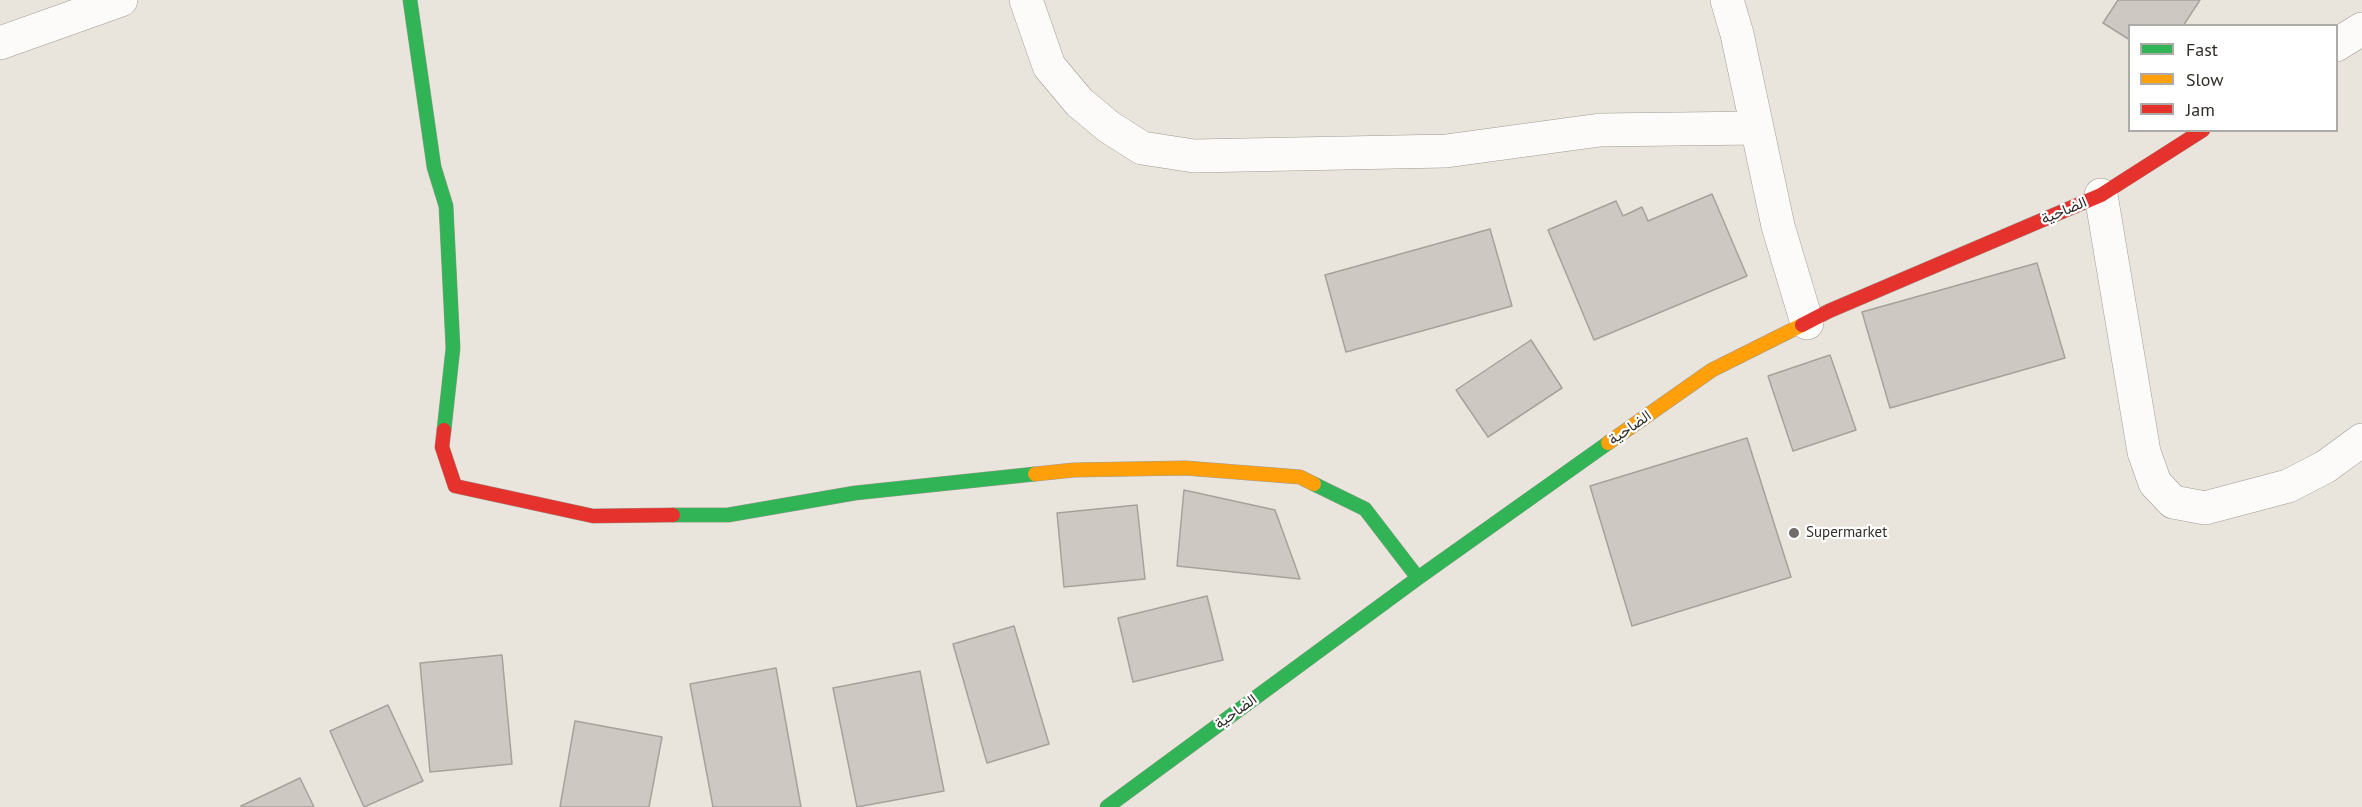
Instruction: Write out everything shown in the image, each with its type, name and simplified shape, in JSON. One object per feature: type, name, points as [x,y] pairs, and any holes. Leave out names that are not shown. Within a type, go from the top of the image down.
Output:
[{"type":"street","points":[[0,43],[121,0]]},
{"type":"street","points":[[410,0],[434,167],[446,206],[453,348],[442,447],[455,486],[593,516],[717,515],[855,493],[1074,470],[1185,468],[1300,477],[1365,509],[1418,578]]},
{"type":"street","points":[[1026,0],[1049,66],[1078,102],[1109,127],[1142,148],[1194,156],[1446,151],[1599,130],[1757,128]]},
{"type":"street","points":[[1727,0],[1737,34],[1778,226],[1807,322]]},
{"type":"street","points":[[2338,44],[2362,29]]},
{"type":"street","name":"الضاحية","points":[[1107,807],[1418,578],[1712,370],[1807,322],[2101,195],[2200,132]]},
{"type":"street","points":[[2101,195],[2144,452],[2155,483],[2173,502],[2205,508],[2288,486],[2325,467],[2362,440]]},
{"type":"building","points":[[2118,0],[2200,0],[2184,24],[2128,24],[2128,39],[2103,23]]},
{"type":"building","points":[[1712,194],[1747,276],[1594,340],[1548,230],[1616,201],[1623,216],[1642,207],[1648,221]]},
{"type":"building","points":[[1490,229],[1512,306],[1346,352],[1325,275]]},
{"type":"building","points":[[2037,263],[2065,358],[1890,408],[1862,312]]},
{"type":"building","points":[[1531,340],[1562,388],[1488,437],[1456,390]]},
{"type":"building","points":[[1830,355],[1856,430],[1793,451],[1768,376]]},
{"type":"building","points":[[1747,438],[1791,577],[1632,626],[1590,486]]},
{"type":"building","points":[[1184,490],[1275,510],[1300,579],[1177,566]]},
{"type":"building","points":[[1137,505],[1145,579],[1064,587],[1057,513]]},
{"type":"building","points":[[1207,596],[1223,660],[1133,682],[1118,618]]},
{"type":"building","points":[[1014,626],[1049,744],[987,763],[953,644]]},
{"type":"building","points":[[502,655],[512,764],[430,772],[420,663]]},
{"type":"building","points":[[776,668],[801,807],[713,807],[690,684]]},
{"type":"building","points":[[920,671],[944,791],[857,807],[833,688]]},
{"type":"building","points":[[388,705],[423,781],[364,807],[330,731]]},
{"type":"building","points":[[575,721],[662,737],[649,807],[560,807]]},
{"type":"building","points":[[300,778],[314,807],[241,807],[241,806]]},
{"type":"traffic: fast","points":[[410,0],[434,167],[446,206],[453,348],[444,430]]},
{"type":"traffic: fast","points":[[1107,807],[1418,578],[1608,443]]},
{"type":"traffic: fast","points":[[673,515],[728,515],[855,493],[1035,474]]},
{"type":"traffic: fast","points":[[1314,484],[1365,509],[1418,578]]},
{"type":"traffic: slow","points":[[1608,443],[1712,370],[1802,325]]},
{"type":"traffic: slow","points":[[1035,474],[1074,470],[1185,468],[1300,477],[1314,484]]},
{"type":"traffic: jam","points":[[1802,325],[1829,311],[2101,195],[2200,132]]},
{"type":"traffic: jam","points":[[444,430],[442,447],[455,486],[593,516],[673,515]]},
{"type":"place","name":"Supermarket","points":[[1794,533]]}]
